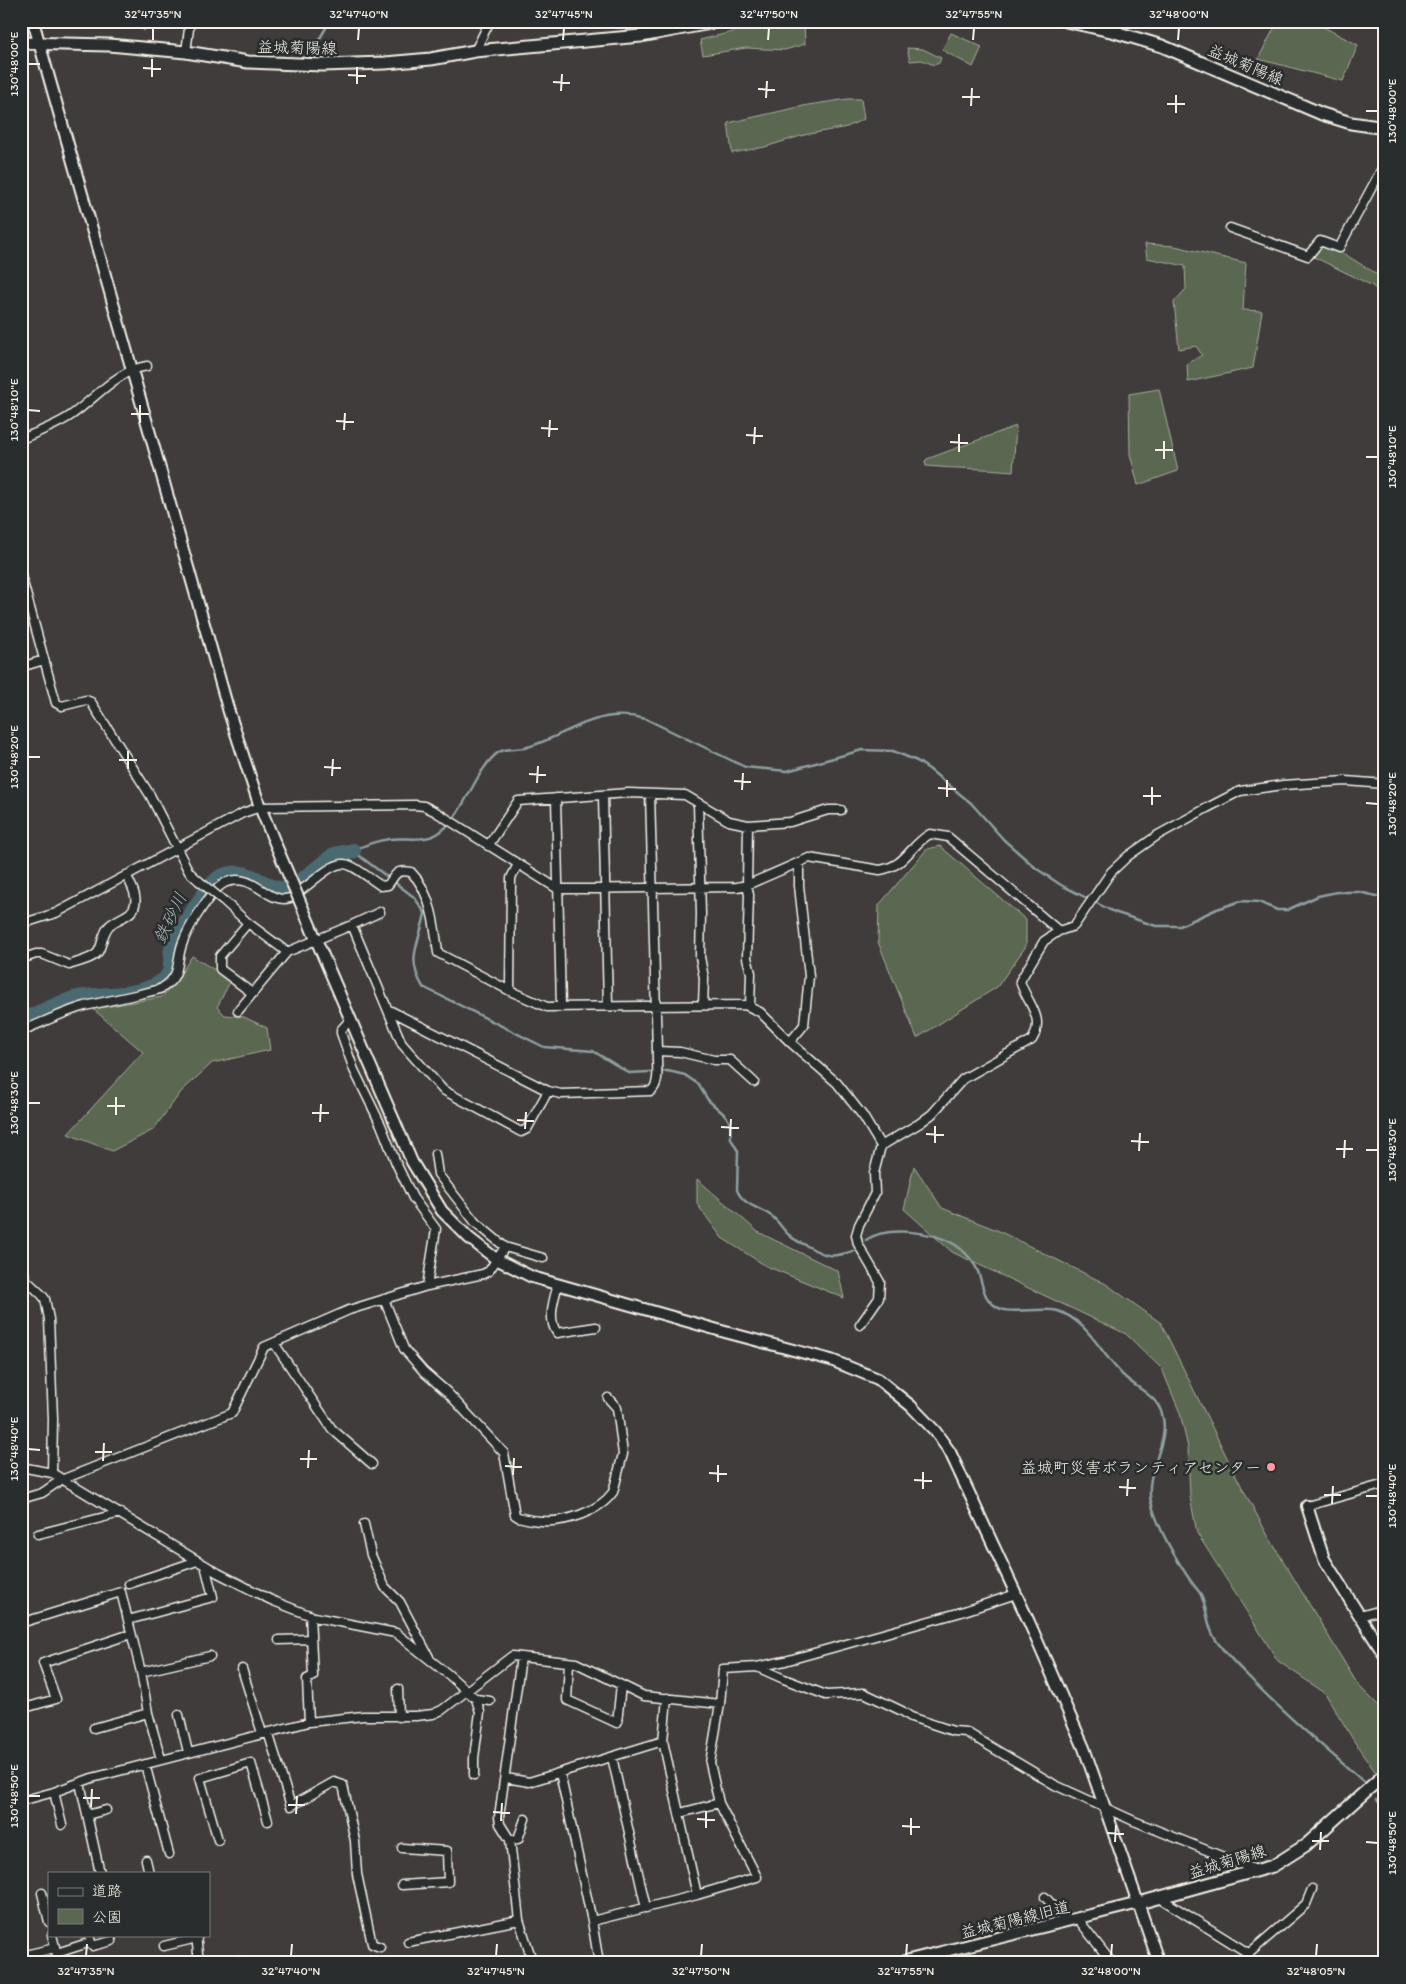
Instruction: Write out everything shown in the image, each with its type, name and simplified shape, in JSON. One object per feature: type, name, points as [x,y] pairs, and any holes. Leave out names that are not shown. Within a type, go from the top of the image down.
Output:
[{"type":"main road","name":"益城菊陽線","points":[[21,44],[109,45],[186,52],[248,62],[322,65],[403,61],[475,51],[641,36],[721,21]]},
{"type":"main road","name":"益城菊陽線","points":[[1066,21],[1115,32],[1162,46],[1322,114],[1351,123],[1385,128]]},
{"type":"main road","name":"益城菊陽線","points":[[1139,1903],[1273,1866],[1306,1845],[1385,1774]]},
{"type":"street","points":[[33,21],[229,712],[260,807],[412,1162],[427,1189],[454,1225],[496,1258],[532,1277],[831,1360],[878,1380],[923,1418],[950,1452],[1016,1594],[1084,1748],[1159,1963]]},
{"type":"street","points":[[186,52],[190,21]]},
{"type":"street","points":[[475,51],[490,21]]},
{"type":"street","points":[[1115,32],[1121,21]]},
{"type":"street","points":[[1230,228],[1308,256],[1320,241],[1339,248],[1385,164]]},
{"type":"street","points":[[21,439],[71,416],[96,394],[132,368],[147,366]]},
{"type":"street","points":[[21,576],[56,703],[62,706],[86,700],[91,702],[150,795],[189,872],[248,923],[287,952]]},
{"type":"street","points":[[21,667],[44,660]]},
{"type":"street","points":[[880,1146],[920,1124],[932,1114],[963,1079],[1032,1040],[1038,1031],[1038,1017],[1020,982],[1044,941],[1059,931],[1074,926],[1086,912],[1111,872],[1128,856],[1158,835],[1240,791],[1283,785],[1346,781],[1385,784]]},
{"type":"street","points":[[389,1010],[548,1091],[561,1094],[651,1091],[657,1083],[657,1055],[651,889],[650,794]]},
{"type":"street","points":[[488,846],[518,801],[603,795],[685,795],[729,821],[748,825],[790,822],[828,810],[841,810]]},
{"type":"street","points":[[603,795],[608,1006]]},
{"type":"street","points":[[556,798],[561,1008]]},
{"type":"street","points":[[698,803],[700,957],[704,978],[703,1004]]},
{"type":"street","points":[[21,924],[56,913],[243,813],[260,807],[416,805],[424,806],[436,812],[558,889],[737,887],[747,885],[799,864],[809,858],[880,870],[899,864],[920,839],[930,834],[948,837],[1059,931]]},
{"type":"street","points":[[748,825],[747,885],[749,895],[747,958],[751,973],[750,1007]]},
{"type":"street","points":[[21,1031],[82,1007],[160,989],[172,980],[178,969],[182,943],[210,896],[228,881],[242,880],[250,882],[282,900],[292,898],[328,868],[343,864],[348,864],[381,886],[388,885],[394,876],[402,870],[411,872],[422,885],[434,923],[438,953],[510,991],[547,1007],[561,1008],[703,1004],[745,1005],[760,1012],[790,1042],[837,1083],[862,1116],[880,1146],[874,1173],[875,1193],[856,1235],[858,1244],[880,1282],[879,1298],[860,1325]]},
{"type":"street","points":[[510,991],[510,878],[518,864]]},
{"type":"street","points":[[790,1042],[804,1025],[808,1003],[809,976],[799,886],[799,864]]},
{"type":"street","points":[[21,959],[42,954],[69,965],[98,952],[105,932],[110,925],[131,913],[136,903],[136,893],[126,875]]},
{"type":"street","points":[[238,1011],[287,952],[317,941],[380,912]]},
{"type":"street","points":[[248,923],[220,956],[219,962],[220,969],[252,993]]},
{"type":"street","points":[[352,925],[402,1044],[443,1090],[519,1132],[524,1132],[527,1129],[548,1091]]},
{"type":"street","points":[[350,1020],[341,1030],[341,1033],[354,1070],[413,1198],[436,1229],[427,1286]]},
{"type":"street","points":[[657,1055],[680,1052],[714,1060],[730,1060],[754,1082]]},
{"type":"street","points":[[435,1154],[438,1174],[475,1222],[505,1246],[544,1258]]},
{"type":"street","points":[[21,1499],[42,1493],[61,1480],[232,1413],[264,1347],[348,1310],[427,1286],[483,1274],[488,1271],[505,1246]]},
{"type":"street","points":[[21,1262],[26,1280],[45,1299],[49,1319],[53,1419],[52,1474]]},
{"type":"street","points":[[558,1284],[552,1306],[554,1329],[557,1333],[596,1327]]},
{"type":"street","points":[[384,1299],[404,1349],[424,1372],[447,1392],[504,1453],[515,1515],[518,1517],[547,1521],[580,1516],[610,1497],[623,1454],[617,1408],[608,1398]]},
{"type":"street","points":[[274,1343],[332,1429],[372,1464]]},
{"type":"street","points":[[21,1467],[52,1474],[201,1563],[271,1600],[310,1615],[396,1633],[450,1675],[476,1700],[480,1712],[474,1758],[474,1775]]},
{"type":"street","points":[[1385,1484],[1307,1506],[1324,1559],[1385,1656]]},
{"type":"street","points":[[38,1534],[120,1513]]},
{"type":"street","points":[[364,1524],[371,1555],[385,1587],[400,1602],[431,1661]]},
{"type":"street","points":[[129,1584],[201,1563]]},
{"type":"street","points":[[128,1620],[213,1597],[201,1563]]},
{"type":"street","points":[[21,1623],[121,1592],[142,1672],[148,1713],[161,1759]]},
{"type":"street","points":[[592,1921],[697,1895],[757,1877],[718,1803],[710,1762],[720,1704],[723,1669],[756,1667],[785,1660],[958,1613],[1016,1594]]},
{"type":"street","points":[[1360,1616],[1385,1609]]},
{"type":"street","points":[[309,1722],[303,1678],[313,1676],[310,1615]]},
{"type":"street","points":[[21,1709],[56,1699],[43,1664],[131,1634]]},
{"type":"street","points":[[279,1640],[311,1639]]},
{"type":"street","points":[[142,1672],[210,1656]]},
{"type":"street","points":[[21,1801],[54,1792],[92,1778],[161,1759],[309,1722],[363,1716],[433,1714],[442,1710],[512,1656],[576,1663],[644,1696],[720,1704]]},
{"type":"street","points":[[521,1657],[506,1778],[499,1817],[500,1824],[510,1840],[519,1920],[530,1954]]},
{"type":"street","points":[[569,1663],[566,1700],[616,1723],[621,1685]]},
{"type":"street","points":[[756,1667],[826,1694],[864,1693],[911,1717],[953,1732],[966,1732],[1055,1784],[1106,1808],[1257,1871]]},
{"type":"street","points":[[242,1669],[291,1806],[334,1782],[343,1785],[355,1841],[357,1874],[372,1944],[380,1947]]},
{"type":"street","points":[[398,1689],[399,1716]]},
{"type":"street","points":[[667,1698],[663,1741],[697,1895]]},
{"type":"street","points":[[476,1700],[490,1701]]},
{"type":"street","points":[[94,1728],[148,1713]]},
{"type":"street","points":[[179,1715],[188,1752]]},
{"type":"street","points":[[506,1778],[528,1782],[663,1741]]},
{"type":"street","points":[[612,1756],[646,1908]]},
{"type":"street","points":[[145,1764],[169,1854]]},
{"type":"street","points":[[218,1840],[200,1778],[251,1764],[268,1821]]},
{"type":"street","points":[[560,1773],[592,1921],[599,1963]]},
{"type":"street","points":[[80,1783],[100,1872]]},
{"type":"street","points":[[54,1792],[62,1825]]},
{"type":"street","points":[[680,1813],[718,1803]]},
{"type":"street","points":[[87,1815],[106,1810]]},
{"type":"street","points":[[510,1840],[518,1839],[525,1818]]},
{"type":"street","points":[[402,1848],[446,1851],[448,1882],[402,1885]]},
{"type":"street","points":[[146,1860],[149,1872]]},
{"type":"street","points":[[1238,1963],[1306,1904],[1312,1889]]},
{"type":"street","points":[[42,1893],[48,1918]]},
{"type":"street","points":[[1045,1897],[1067,1921]]},
{"type":"street","points":[[1160,1898],[1248,1953]]},
{"type":"street","name":"益城菊陽線旧道","points":[[897,1963],[915,1961],[1139,1903]]},
{"type":"street","points":[[1078,1919],[1112,1963]]},
{"type":"street","points":[[408,1942],[519,1920]]},
{"type":"street","points":[[52,1936],[59,1963]]},
{"type":"street","points":[[164,1946],[197,1936],[199,1963]]},
{"type":"street","points":[[21,1956],[56,1950],[90,1939],[92,1946],[112,1941]]},
{"type":"street","points":[[229,1963],[238,1960],[238,1963]]},
{"type":"green space","points":[[777,21],[804,21],[805,44],[785,50],[746,48],[703,55],[700,40]]},
{"type":"green space","points":[[1278,21],[1312,21],[1358,45],[1343,81],[1258,59]]},
{"type":"green space","points":[[951,33],[982,47],[973,67],[942,50]]},
{"type":"green space","points":[[907,48],[923,49],[941,58],[939,63],[934,65],[922,60],[910,61]]},
{"type":"green space","points":[[861,99],[864,119],[847,127],[804,135],[765,147],[732,153],[728,123],[808,105]]},
{"type":"green space","points":[[1145,244],[1175,246],[1246,263],[1243,310],[1262,311],[1253,368],[1188,382],[1187,364],[1202,355],[1196,346],[1179,349],[1174,302],[1186,289],[1185,266],[1147,258]]},
{"type":"green space","points":[[1323,244],[1341,252],[1385,279],[1385,296],[1371,285],[1314,257]]},
{"type":"green space","points":[[1159,389],[1178,471],[1138,485],[1130,454],[1129,394]]},
{"type":"green space","points":[[1016,426],[1013,471],[926,466],[925,461],[927,459]]},
{"type":"green space","points":[[940,846],[1026,920],[1026,946],[997,987],[917,1038],[878,942],[879,905],[927,849]]},
{"type":"green space","points":[[192,956],[231,980],[217,1007],[225,1015],[244,1017],[267,1028],[270,1050],[212,1063],[181,1092],[153,1130],[112,1151],[68,1134],[143,1052],[93,1009],[162,997],[175,983]]},
{"type":"green space","points":[[914,1166],[942,1208],[999,1231],[1106,1284],[1161,1323],[1235,1474],[1267,1534],[1358,1685],[1385,1712],[1385,1786],[1354,1741],[1325,1693],[1278,1661],[1197,1533],[1190,1497],[1188,1448],[1180,1413],[1162,1369],[1126,1334],[952,1252],[904,1209]]},
{"type":"green space","points":[[697,1179],[758,1232],[838,1271],[844,1298],[766,1266],[722,1238],[697,1204]]},
{"type":"waterway","points":[[144,21],[144,30]]},
{"type":"waterway","points":[[316,45],[330,21]]},
{"type":"waterway","points":[[853,1251],[840,1255],[825,1255],[794,1239],[773,1217],[743,1199],[737,1190],[738,1151],[731,1139],[730,1123],[726,1116],[708,1100],[698,1084],[685,1075],[668,1071],[629,1073],[593,1051],[544,1047],[423,987],[415,967],[414,958],[425,913],[414,897],[353,851],[384,840],[420,839],[437,834],[454,819],[480,774],[498,752],[535,745],[601,718],[634,716],[646,719],[745,767],[787,771],[862,750],[893,751],[917,761],[929,769],[971,803],[1004,840],[1037,869],[1061,885],[1114,912],[1156,926],[1180,926],[1217,909],[1241,901],[1259,902],[1277,910],[1287,910],[1318,896],[1337,892],[1359,892],[1385,898]]},
{"type":"waterway","name":"鉄砂川","points":[[21,1021],[78,998],[133,993],[163,981],[169,974],[172,949],[180,933],[209,888],[221,877],[242,874],[251,876],[274,888],[292,888],[334,855],[353,851]]},
{"type":"waterway","points":[[866,1240],[885,1233],[909,1232],[934,1236],[954,1244],[974,1264],[985,1294],[994,1305],[1001,1309],[1012,1311],[1052,1310],[1069,1316],[1087,1331],[1126,1378],[1155,1401],[1163,1417],[1164,1429],[1151,1477],[1151,1502],[1167,1542],[1200,1593],[1214,1637],[1230,1658],[1277,1705],[1364,1782]]},
{"type":"waterway","points":[[1376,1799],[1385,1808]]},
{"type":"place","name":"益城町災害ボランティアセンター","points":[[1271,1467]]}]
